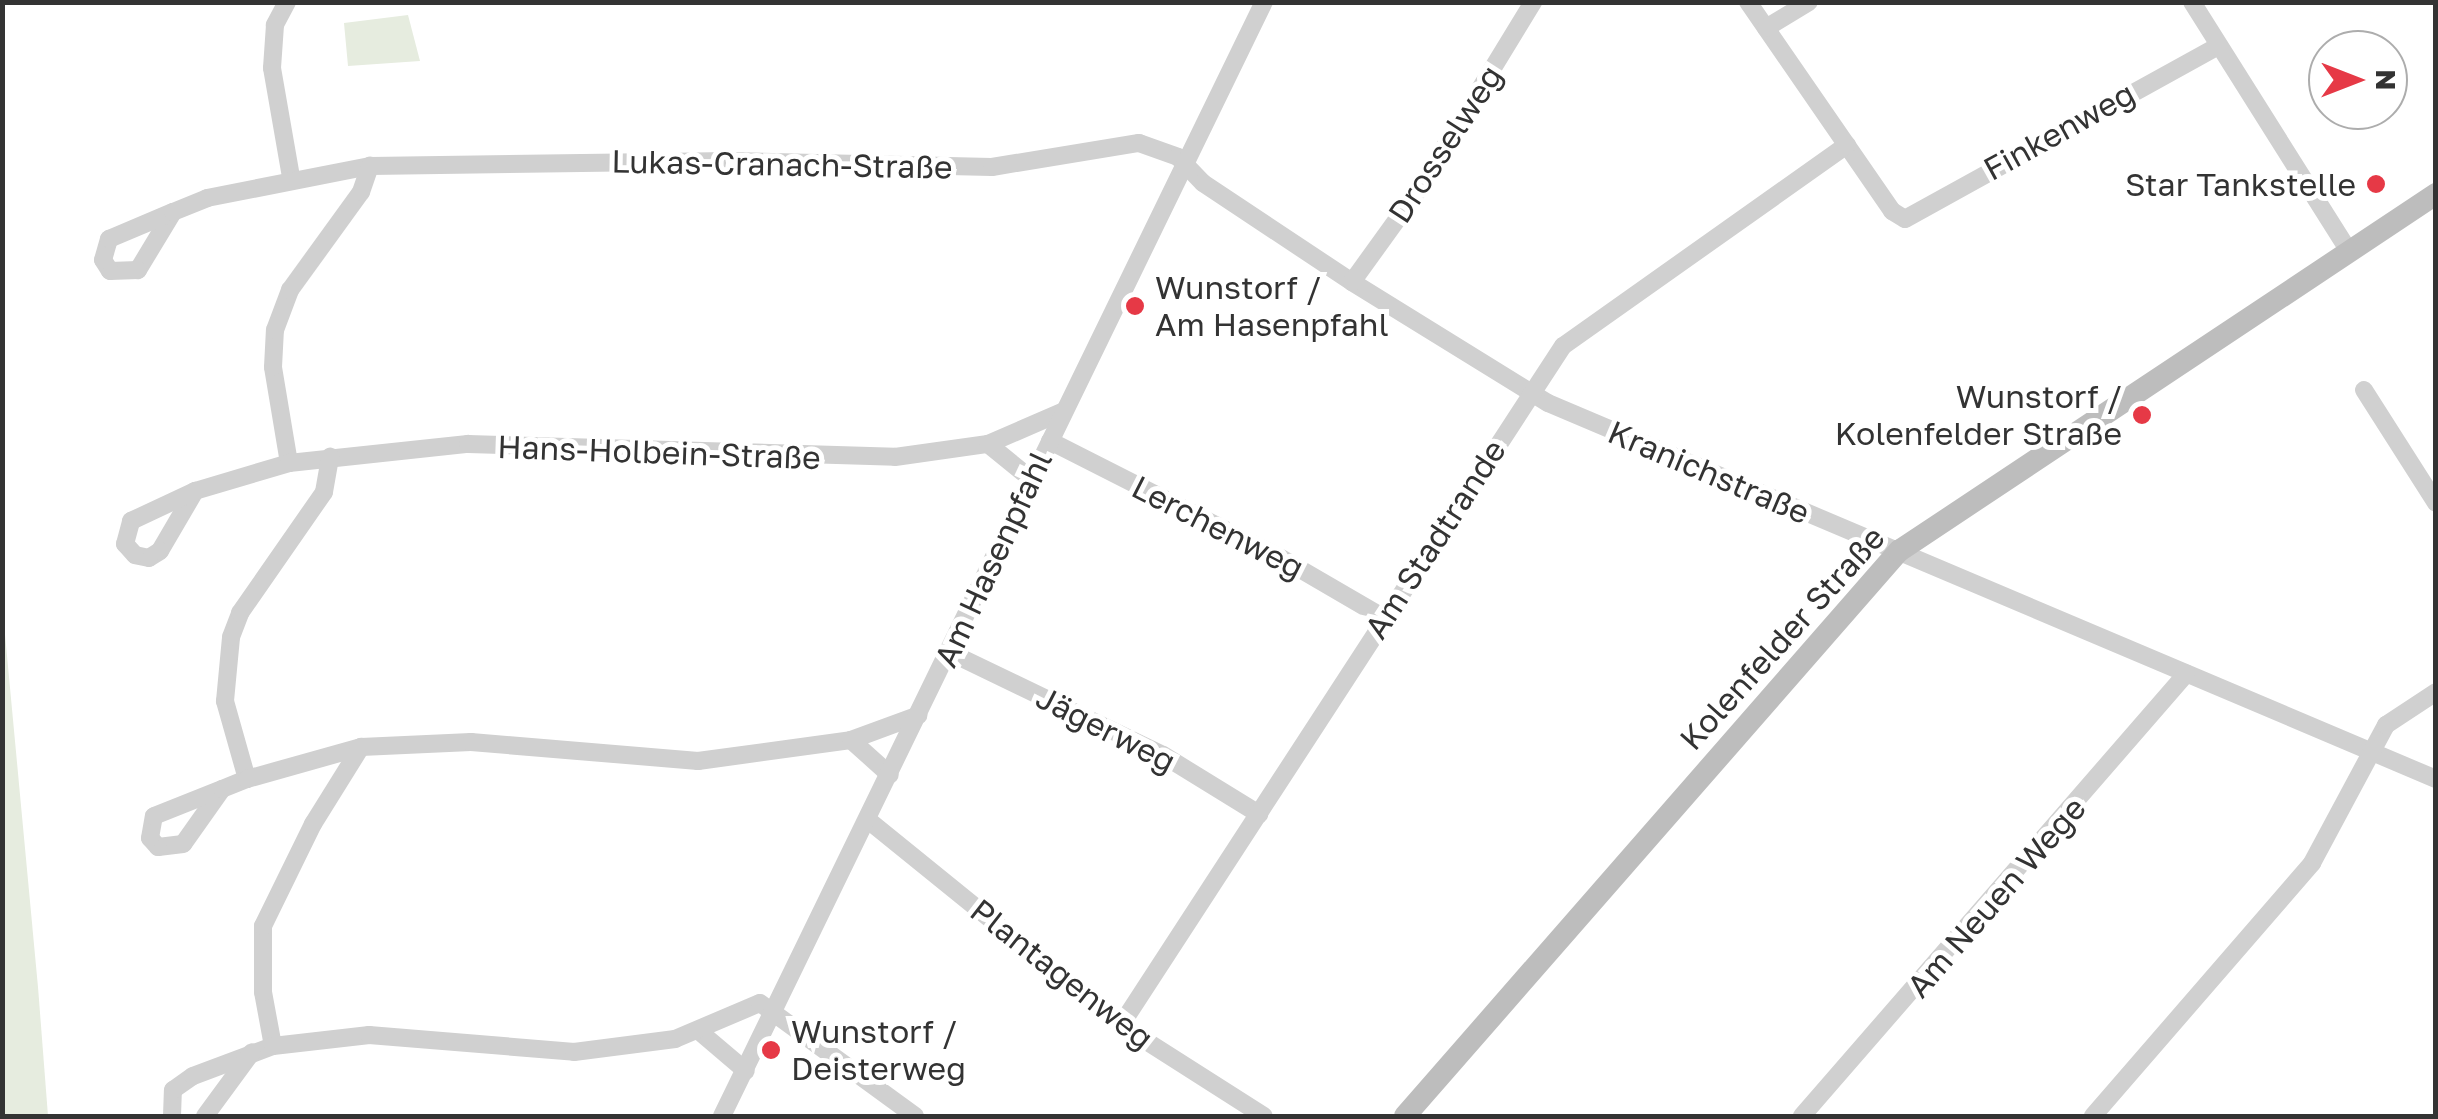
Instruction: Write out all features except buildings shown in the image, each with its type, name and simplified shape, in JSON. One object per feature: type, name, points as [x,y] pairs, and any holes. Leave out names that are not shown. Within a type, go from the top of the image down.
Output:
[{"type":"main road","name":"Kolenfelder Straße","points":[[1404,1116],[1900,551],[2436,194]]},
{"type":"street","points":[[287,2],[276,25],[272,68],[291,177]]},
{"type":"street","name":"Am Hasenpfahl","points":[[722,1116],[1264,2]]},
{"type":"street","name":"Drosselweg","points":[[1352,282],[1419,188],[1533,2]]},
{"type":"street","points":[[1748,2],[1847,145]]},
{"type":"street","points":[[1766,28],[1808,2]]},
{"type":"street","points":[[2192,2],[2216,46],[2349,251]]},
{"type":"street","name":"Finkenweg","points":[[1847,145],[1892,212],[1904,219],[2216,46]]},
{"type":"street","name":"Lukas-Cranach-Straße","points":[[173,212],[291,177],[370,166],[730,161],[992,167],[1140,143],[1186,165]]},
{"type":"street","name":"Am Stadtrande","points":[[1122,1025],[1563,346],[1847,145]]},
{"type":"street","name":"Kranichstraße","points":[[1186,165],[1352,282],[1530,392],[2436,779]]},
{"type":"street","points":[[289,463],[273,367],[275,330],[290,290],[361,192],[370,166]]},
{"type":"street","points":[[2364,390],[2436,503]]},
{"type":"street","name":"Hans-Holbein-Straße","points":[[194,491],[289,463],[468,444],[837,460],[988,444],[1064,412]]},
{"type":"street","name":"Lerchenweg","points":[[1050,441],[1281,558],[1384,618]]},
{"type":"street","points":[[988,444],[1031,479]]},
{"type":"street","points":[[247,779],[225,702],[231,637],[240,613],[324,492],[330,457]]},
{"type":"street","name":"Jägerweg","points":[[949,652],[1163,755],[1259,814]]},
{"type":"street","name":"Am Neuen Wege","points":[[1802,1116],[2186,674]]},
{"type":"street","points":[[2093,1116],[2312,863],[2334,832],[2368,751],[2386,726],[2436,692]]},
{"type":"street","points":[[222,789],[360,747],[478,742],[698,762],[851,740],[919,715]]},
{"type":"street","points":[[851,740],[890,775]]},
{"type":"street","points":[[273,1046],[262,992],[263,926],[313,824],[360,747]]},
{"type":"street","name":"Plantagenweg","points":[[868,820],[1122,1025],[1264,1116]]},
{"type":"street","points":[[172,1116],[173,1090],[224,1059],[273,1046],[368,1036],[574,1052],[700,1032],[760,1003],[776,1010],[915,1116]]},
{"type":"street","points":[[700,1032],[746,1071]]},
{"type":"street","points":[[205,1116],[252,1052]]},
{"type":"shaded area","points":[[408,15],[420,61],[348,66],[344,23]]},
{"type":"shaded area","points":[[3,613],[38,987],[48,1116],[3,1116]]},
{"type":"place","name":"Star Tankstelle","points":[[2376,184]]},
{"type":"place","name":"Wunstorf / Am Hasenpfahl","points":[[1135,306]]},
{"type":"place","name":"Wunstorf / Kolenfelder Straße","points":[[2142,415]]},
{"type":"place","name":"Wunstorf / Deisterweg","points":[[771,1050]]}]
